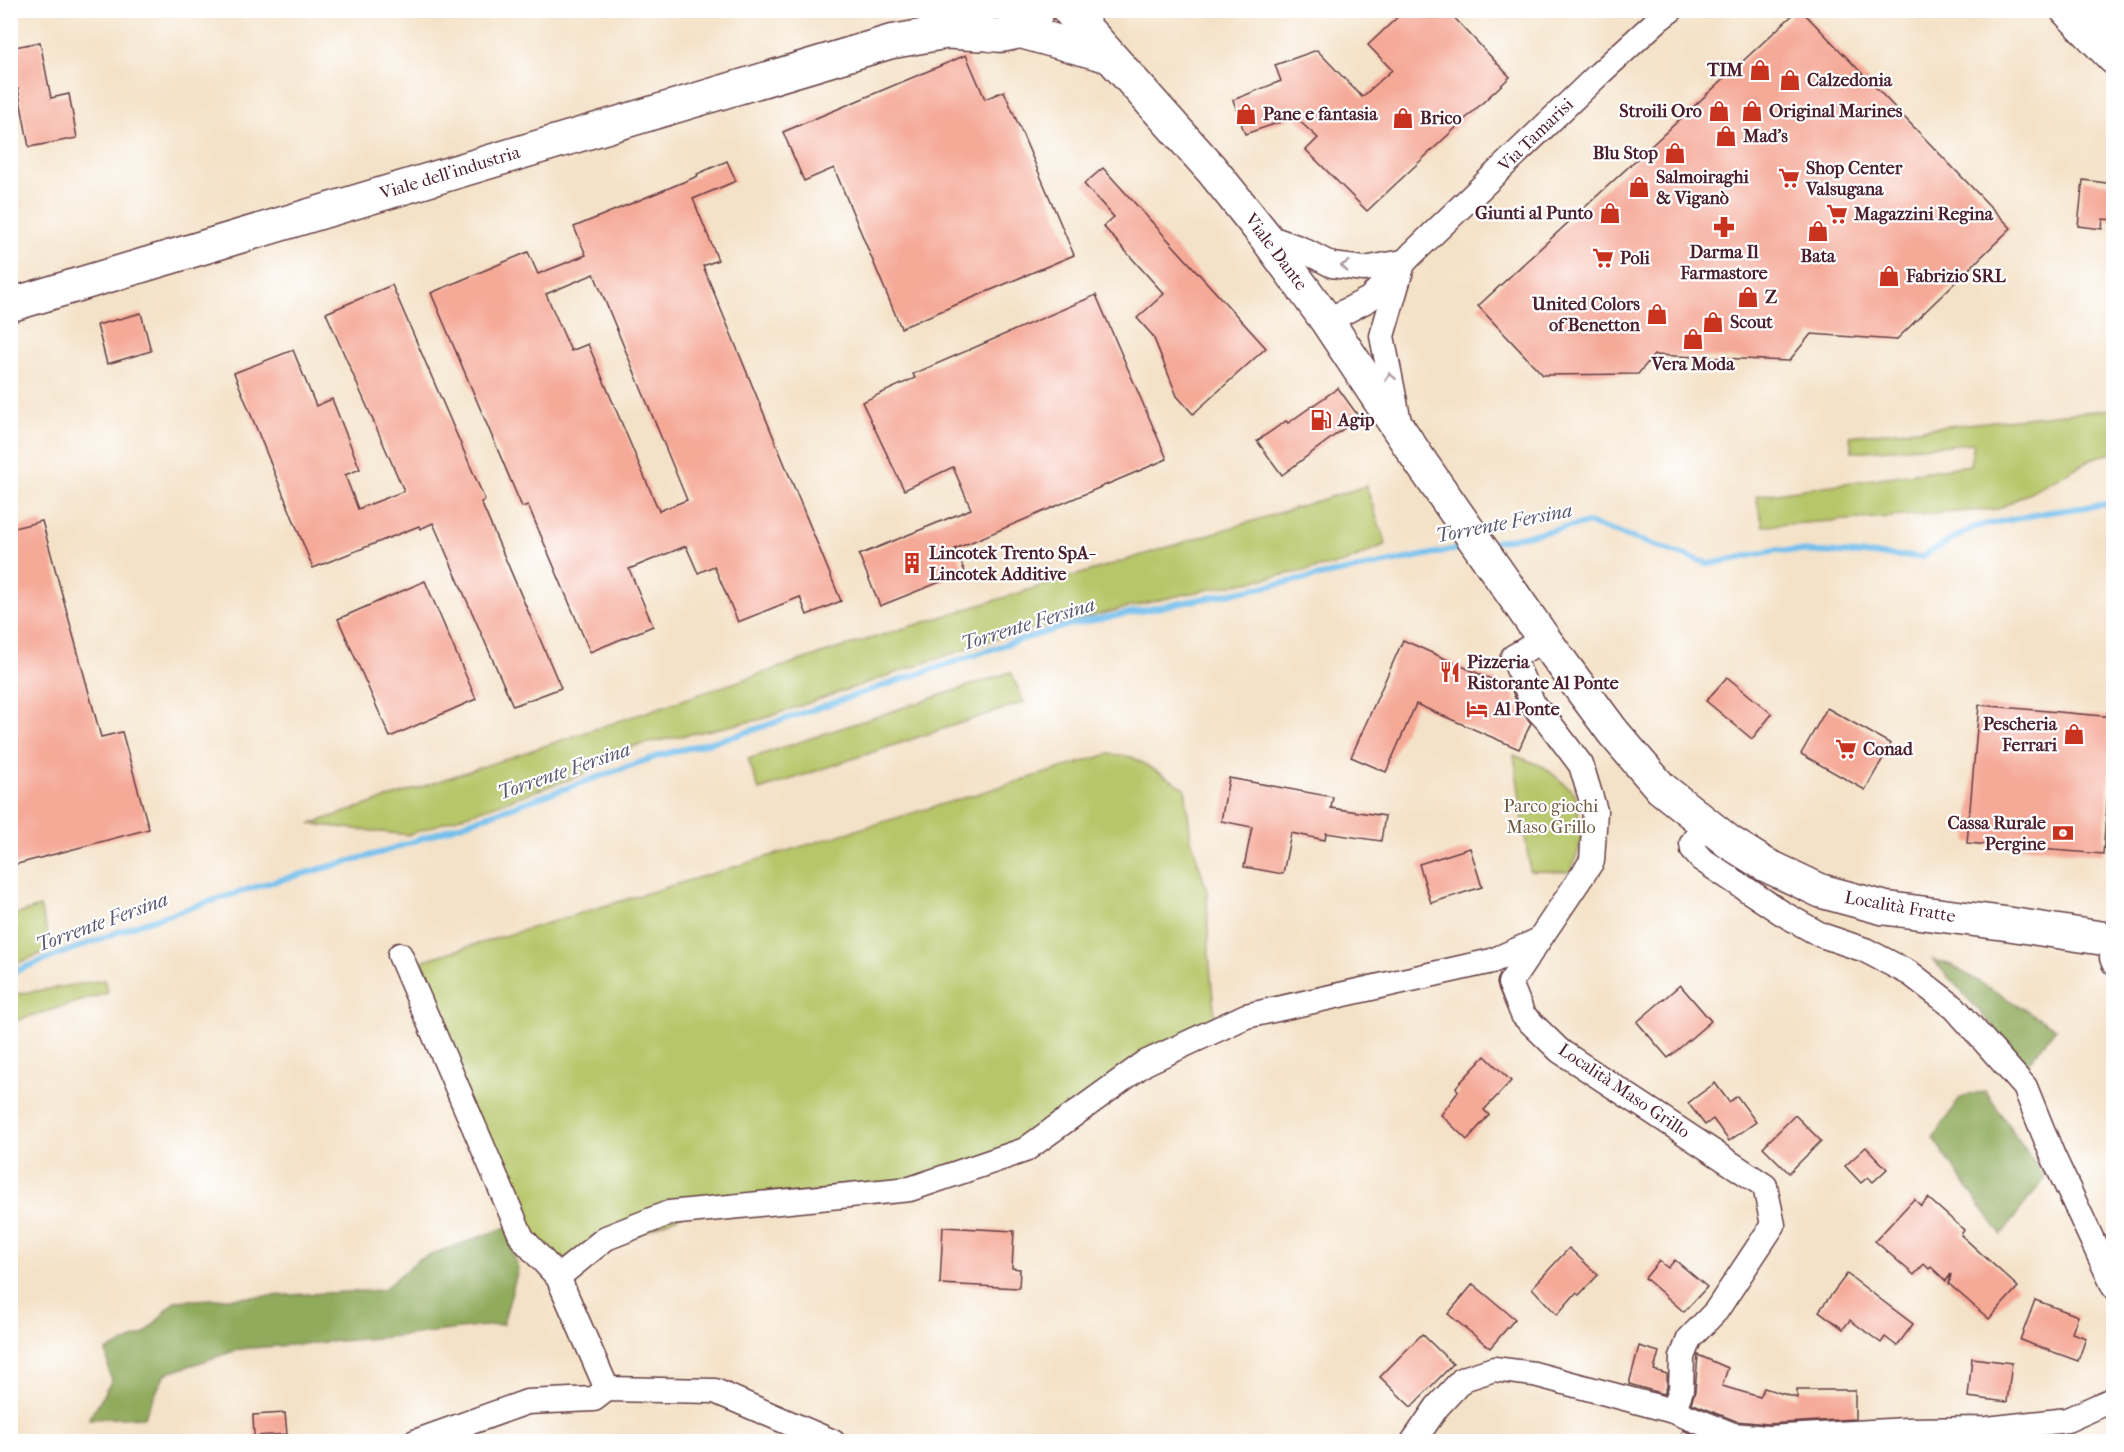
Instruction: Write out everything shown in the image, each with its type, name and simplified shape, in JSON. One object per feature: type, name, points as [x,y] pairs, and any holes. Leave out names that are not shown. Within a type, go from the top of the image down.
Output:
[{"type":"main road","name":"Viale dell'industria","points":[[890,42],[928,10]]},
{"type":"main road","points":[[958,10],[971,27],[982,34]]},
{"type":"main road","name":"Viale Dante","points":[[1069,10],[1212,170],[1264,236],[1327,321],[1422,464],[1538,631]]},
{"type":"main road","points":[[2067,10],[2114,58]]},
{"type":"main road","points":[[2107,10],[2114,17]]},
{"type":"main road","name":"Viale dell'industria","points":[[10,305],[890,42],[947,32],[1007,36],[1028,21]]},
{"type":"main road","points":[[1028,21],[1109,56]]},
{"type":"main road","points":[[1538,631],[1613,732],[1641,765],[1662,788],[1705,824]]},
{"type":"main road","name":"Località Fratte","points":[[1705,824],[1764,864],[1821,891],[1852,900],[1884,908],[2114,940]]},
{"type":"street","name":"Via Tamarisi","points":[[1327,321],[1369,299],[1403,262],[1600,73],[1671,10]]},
{"type":"street","points":[[2100,10],[2114,29]]},
{"type":"street","points":[[1264,236],[1332,265],[1364,269],[1403,262],[1382,336],[1402,434]]},
{"type":"street","name":"Località Maso Grillo","points":[[1538,631],[1513,657],[1534,706],[1581,765],[1595,811],[1593,861],[1510,984],[1523,1016],[1560,1051],[1765,1186],[1773,1225],[1716,1311],[1689,1339],[1682,1357],[1681,1390],[1673,1411]]},
{"type":"street","points":[[1705,824],[1692,843],[1701,859],[1782,913],[1821,935],[1865,950],[1911,974],[1955,1008],[2025,1087],[2052,1154],[2114,1287]]},
{"type":"street","points":[[558,1277],[606,1238],[669,1213],[910,1189],[994,1161],[1025,1150],[1145,1063],[1246,1016],[1492,961],[1537,941]]},
{"type":"street","points":[[2114,945],[2112,958],[2114,963]]},
{"type":"street","points":[[400,955],[522,1238],[558,1277],[607,1389]]},
{"type":"street","points":[[1413,1442],[1437,1407],[1463,1379],[1494,1369],[1534,1374],[1673,1411],[1733,1434],[1768,1438],[1906,1430],[1950,1436],[1987,1429],[2067,1420],[2114,1399]]},
{"type":"street","points":[[415,1442],[526,1402],[594,1399],[607,1389],[715,1391],[833,1442]]},
{"type":"green space","points":[[2113,409],[2113,453],[2096,457],[1998,509],[1763,526],[1756,496],[1970,465],[1974,443],[1852,452],[1850,436]]},
{"type":"green space","points":[[1366,486],[1386,544],[1344,563],[1181,595],[995,639],[762,719],[634,746],[579,776],[408,835],[310,824],[808,658]]},
{"type":"green space","points":[[1011,672],[1024,702],[759,790],[748,759]]},
{"type":"green space","points":[[1109,754],[1132,757],[1185,788],[1191,839],[1207,891],[1209,955],[1215,1019],[1023,1145],[910,1183],[703,1205],[559,1272],[525,1236],[411,964]]},
{"type":"green space","name":"Parco giochi Maso Grillo","points":[[1514,755],[1544,767],[1575,793],[1582,840],[1571,872],[1530,871]]},
{"type":"green space","points":[[40,907],[52,949],[11,966],[11,916]]},
{"type":"green space","points":[[1933,960],[1951,965],[2056,1028],[2027,1064]]},
{"type":"green space","points":[[104,980],[108,993],[11,1022],[11,995]]},
{"type":"green space","points":[[1985,1091],[2045,1178],[2001,1235],[1933,1138],[1961,1097]]},
{"type":"green space","points":[[507,1227],[518,1269],[503,1324],[389,1337],[240,1349],[165,1374],[144,1417],[89,1419],[111,1382],[106,1351],[145,1334],[175,1301],[383,1290],[419,1259]]},
{"type":"building","name":"Brico","points":[[1405,10],[1447,10],[1510,77],[1367,211],[1306,150],[1318,138],[1295,117],[1245,134],[1233,100],[1281,81],[1275,65],[1317,50],[1362,97],[1392,70],[1368,45]]},
{"type":"building","name":"Shop Center Valsugana","points":[[1798,10],[1801,10],[2011,228],[1896,340],[1811,334],[1789,361],[1654,355],[1638,374],[1543,375],[1478,306]]},
{"type":"building","points":[[40,42],[51,98],[69,94],[77,138],[29,147],[18,89],[10,91],[10,48]]},
{"type":"building","points":[[966,55],[985,99],[1004,91],[1074,255],[901,328],[834,168],[804,181],[783,132]]},
{"type":"building","points":[[727,161],[736,181],[693,199],[718,260],[703,266],[841,601],[807,615],[800,597],[738,622],[714,566],[698,573],[686,546],[629,569],[653,626],[590,652],[528,505],[522,507],[431,293],[528,252],[538,274],[586,255],[574,227],[698,176],[697,174]],"holes":[[[594,274],[687,500],[659,511],[588,344],[571,351],[546,294]]]},
{"type":"building","points":[[1103,168],[1266,348],[1193,414],[1177,396],[1153,336],[1137,318],[1164,294],[1103,226],[1114,217],[1084,184]]},
{"type":"building","points":[[2083,180],[2114,184],[2114,220],[2103,219],[2102,229],[2078,226]]},
{"type":"building","points":[[392,285],[485,500],[481,502],[561,688],[513,706],[433,523],[420,529],[419,526],[313,568],[234,373],[293,350],[316,406],[332,399],[360,469],[345,475],[358,509],[404,491],[326,313]]},
{"type":"building","points":[[1096,295],[1167,459],[955,549],[965,572],[880,606],[859,555],[971,509],[953,467],[904,490],[862,402],[915,378],[913,374]]},
{"type":"building","points":[[141,313],[151,351],[107,364],[97,325]]},
{"type":"building","points":[[1338,388],[1359,417],[1282,475],[1257,441],[1286,421],[1288,423]]},
{"type":"building","points":[[42,521],[101,737],[122,732],[149,829],[10,866],[10,529]]},
{"type":"building","points":[[425,581],[476,699],[390,737],[338,619]]},
{"type":"building","name":"Al Ponte","points":[[1403,640],[1511,688],[1516,705],[1531,723],[1519,749],[1416,704],[1386,772],[1351,757]]},
{"type":"building","points":[[1727,677],[1772,714],[1752,739],[1706,701]]},
{"type":"building","points":[[1979,705],[2114,717],[2103,854],[1967,843]]},
{"type":"building","name":"Conad","points":[[1827,708],[1891,744],[1865,790],[1801,754]]},
{"type":"building","points":[[1229,778],[1333,797],[1331,808],[1385,816],[1381,841],[1326,833],[1325,840],[1291,833],[1283,874],[1244,867],[1252,827],[1221,821]]},
{"type":"building","points":[[1470,848],[1482,887],[1431,903],[1419,864]]},
{"type":"building","points":[[1680,985],[1711,1021],[1668,1058],[1637,1022]]},
{"type":"building","points":[[1485,1056],[1511,1081],[1484,1110],[1489,1115],[1467,1140],[1441,1115],[1458,1092],[1456,1087]]},
{"type":"building","points":[[1715,1083],[1729,1102],[1737,1096],[1756,1122],[1729,1141],[1713,1119],[1705,1125],[1688,1103]]},
{"type":"building","points":[[1795,1115],[1821,1141],[1789,1173],[1763,1147]]},
{"type":"building","points":[[1866,1147],[1887,1169],[1873,1182],[1868,1177],[1861,1183],[1845,1166]]},
{"type":"building","points":[[1928,1198],[1964,1230],[1961,1235],[2018,1287],[1989,1319],[1949,1284],[1951,1274],[1946,1281],[1931,1267],[1929,1269],[1924,1264],[1914,1275],[1875,1241],[1914,1199],[1921,1206]]},
{"type":"building","points":[[943,1227],[1014,1231],[1012,1268],[1020,1269],[1019,1288],[940,1284]]},
{"type":"building","points":[[1569,1248],[1598,1275],[1579,1295],[1576,1293],[1557,1315],[1532,1288]]},
{"type":"building","points":[[1675,1260],[1707,1287],[1684,1312],[1645,1278],[1659,1261],[1668,1268]]},
{"type":"building","points":[[1847,1274],[1913,1324],[1897,1346],[1885,1337],[1881,1343],[1850,1320],[1843,1329],[1819,1311]]},
{"type":"building","points":[[1473,1284],[1515,1319],[1490,1348],[1448,1314]]},
{"type":"building","points":[[2035,1300],[2078,1316],[2072,1333],[2086,1338],[2078,1361],[2020,1340]]},
{"type":"building","points":[[1422,1334],[1453,1364],[1411,1407],[1380,1377]]},
{"type":"building","points":[[1639,1346],[1659,1352],[1654,1370],[1667,1374],[1667,1387],[1664,1394],[1629,1384]]},
{"type":"building","points":[[1698,1355],[1728,1368],[1722,1386],[1760,1397],[1764,1388],[1797,1398],[1797,1390],[1855,1390],[1855,1419],[1768,1424],[1736,1421],[1691,1403],[1695,1391]]},
{"type":"building","points":[[1972,1358],[2012,1363],[2007,1402],[1968,1397]]},
{"type":"building","points":[[285,1413],[287,1434],[254,1436],[253,1415]]},
{"type":"building","points":[[1683,1430],[1711,1442],[1677,1442]]},
{"type":"waterway","name":"Torrente Fersina","points":[[1489,543],[1588,523],[1710,564],[1776,550],[1921,557],[1974,527],[2044,513],[2114,503]]},
{"type":"waterway","name":"Torrente Fersina","points":[[10,973],[139,924],[265,884],[380,853],[661,755],[738,735],[1069,625],[1467,547]]},
{"type":"place","name":"TIM","points":[[1760,70]]},
{"type":"place","name":"Calzedonia","points":[[1790,80]]},
{"type":"place","name":"Stroili Oro","points":[[1719,111]]},
{"type":"place","name":"Original Marines","points":[[1752,111]]},
{"type":"place","name":"Pane e fantasia","points":[[1246,114]]},
{"type":"place","name":"Brico","points":[[1403,118]]},
{"type":"place","name":"Mad's","points":[[1726,136]]},
{"type":"place","name":"Blu Stop","points":[[1675,153]]},
{"type":"place","name":"Shop Center Valsugana","points":[[1789,178]]},
{"type":"place","name":"Salmoiraghi & Viganò","points":[[1639,187]]},
{"type":"place","name":"Giunti al Punto","points":[[1610,213]]},
{"type":"place","name":"Magazzini Regina","points":[[1837,214]]},
{"type":"place","name":"Darma Il Farmastore","points":[[1724,227]]},
{"type":"place","name":"Bata","points":[[1818,231]]},
{"type":"place","name":"Poli","points":[[1603,258]]},
{"type":"place","name":"Fabrizio SRL","points":[[1889,276]]},
{"type":"place","name":"Z","points":[[1748,297]]},
{"type":"place","name":"United Colors of Benetton","points":[[1657,314]]},
{"type":"place","name":"Scout","points":[[1713,322]]},
{"type":"place","name":"Vera Moda","points":[[1693,339]]},
{"type":"place","name":"Agip","points":[[1321,420]]},
{"type":"place","name":"Lincotek Trento SpA- Lincotek Additive","points":[[912,563]]},
{"type":"place","name":"Pizzeria Ristorante Al Ponte","points":[[1450,672]]},
{"type":"place","name":"Al Ponte","points":[[1477,709]]},
{"type":"place","name":"Pescheria Ferrari","points":[[2074,734]]},
{"type":"place","name":"Conad","points":[[1846,749]]},
{"type":"place","name":"Cassa Rurale Pergine","points":[[2063,833]]}]
